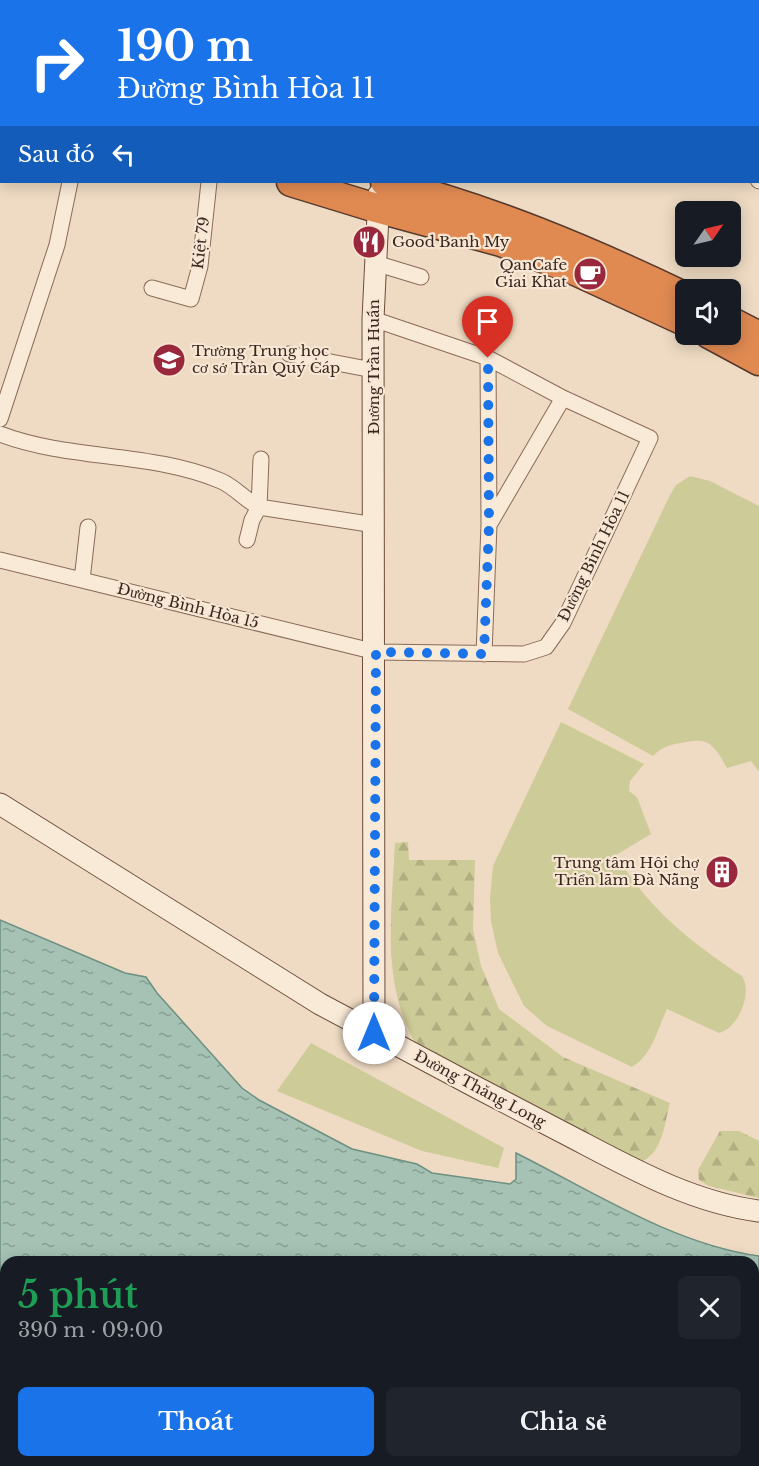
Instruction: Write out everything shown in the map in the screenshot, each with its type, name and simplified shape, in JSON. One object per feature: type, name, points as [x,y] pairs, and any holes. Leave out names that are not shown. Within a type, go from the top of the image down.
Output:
[{"type":"highway","points":[[302,183],[380,190],[515,221],[555,236],[675,292]]},
{"type":"highway","points":[[380,190],[573,270],[675,317]]},
{"type":"highway","points":[[741,327],[759,336]]},
{"type":"highway","points":[[729,345],[759,361]]},
{"type":"street","points":[[1,413],[57,245],[70,183]]},
{"type":"street","name":"Kiệt 79","points":[[152,288],[191,299],[200,266],[209,183]]},
{"type":"street","name":"Đường Trần Huấn","points":[[374,1033],[376,652],[373,319],[380,190]]},
{"type":"street","points":[[375,263],[420,277]]},
{"type":"street","points":[[373,319],[488,358],[563,398],[489,525]]},
{"type":"street","points":[[289,354],[373,370]]},
{"type":"street","points":[[484,654],[489,525],[488,358]]},
{"type":"street","name":"Đường Bình Hòa 11","points":[[376,652],[524,654],[546,647],[563,623],[650,438],[563,398]]},
{"type":"street","points":[[0,434],[44,448],[141,460],[199,474],[230,486],[259,507],[375,525]]},
{"type":"street","points":[[248,540],[252,520],[259,507],[261,459]]},
{"type":"street","points":[[82,580],[88,527]]},
{"type":"street","name":"Đường Bình Hòa 15","points":[[0,560],[376,652]]},
{"type":"street","name":"Đường Thăng Long","points":[[0,804],[320,1004],[374,1033],[643,1174],[711,1201],[759,1211]]},
{"type":"green space","points":[[690,476],[710,481],[759,506],[759,772],[751,761],[727,768],[715,749],[701,741],[677,743],[661,749],[653,756],[568,709],[670,495],[676,485]]},
{"type":"green space","points":[[561,722],[644,764],[630,781],[629,791],[637,797],[651,834],[616,855],[642,892],[672,923],[742,976],[745,983],[745,1001],[742,1009],[738,1018],[726,1030],[719,1033],[667,1009],[650,1048],[632,1067],[547,1026],[524,1006],[498,953],[491,921],[490,898],[493,866]]},
{"type":"green space","points":[[408,842],[409,860],[475,860],[473,929],[481,966],[499,1009],[563,1057],[670,1103],[662,1137],[654,1152],[648,1157],[641,1162],[417,1046],[405,1022],[398,998],[391,947],[395,843]]},
{"type":"green space","points":[[311,1043],[504,1148],[498,1168],[422,1151],[277,1091]]},
{"type":"green space","points":[[720,1131],[739,1131],[759,1141],[759,1198],[709,1186],[699,1180],[698,1170]]},
{"type":"water","points":[[0,920],[125,973],[146,977],[157,993],[242,1088],[259,1100],[352,1149],[417,1164],[432,1173],[510,1184],[516,1179],[516,1153],[664,1228],[727,1250],[759,1256],[0,1256]]},
{"type":"place","name":"Good Banh My","points":[[369,242]]},
{"type":"place","name":"QanCafe Giai Khat","points":[[590,274]]},
{"type":"place","name":"Trường Trung học cơ sở Trần Quý Cáp","points":[[169,360]]},
{"type":"place","name":"Trung tâm Hội chợ Triển lãm Đà Nẵng","points":[[722,872]]},
{"type":"route","points":[[374,1033],[373,795],[376,652],[484,654],[489,525],[488,358]]}]
